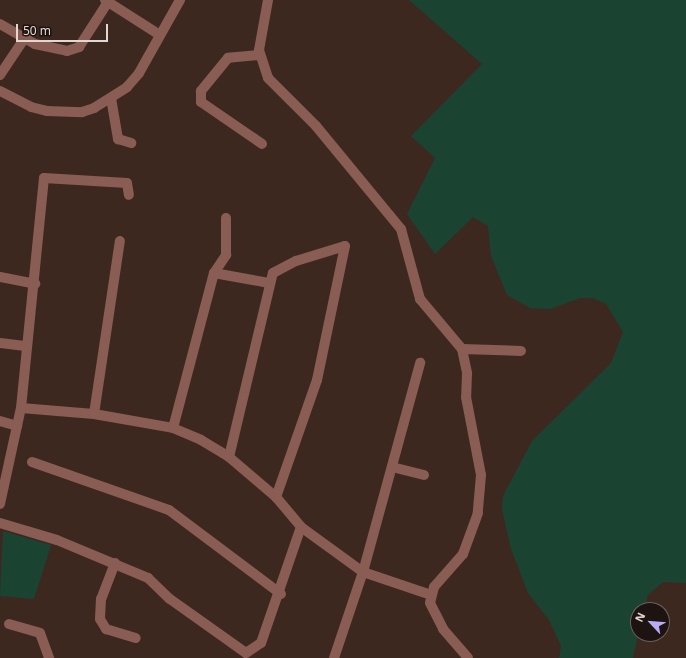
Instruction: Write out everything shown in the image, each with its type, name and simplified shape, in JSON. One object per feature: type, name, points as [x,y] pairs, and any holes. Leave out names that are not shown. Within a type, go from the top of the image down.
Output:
[{"type":"street","points":[[0,91],[31,107],[64,112],[82,112],[111,98],[139,73],[180,0]]},
{"type":"street","points":[[268,0],[260,55],[268,78],[316,126],[401,229],[420,299],[462,349],[467,373],[466,397],[481,475],[478,512],[463,554],[431,595],[432,611],[468,658]]},
{"type":"street","points":[[0,24],[24,39],[49,50],[67,51],[80,46],[107,1],[160,35]]},
{"type":"street","points":[[0,75],[24,39]]},
{"type":"street","points":[[260,55],[228,58],[201,91],[201,102],[262,144]]},
{"type":"street","points":[[111,98],[118,139],[131,143]]},
{"type":"street","points":[[0,502],[21,408],[25,346],[35,284],[44,178],[127,183],[129,195]]},
{"type":"street","points":[[173,428],[214,273],[226,255],[226,218]]},
{"type":"street","points":[[94,414],[120,240]]},
{"type":"street","points":[[229,457],[273,272],[296,261],[345,246],[317,380],[276,497]]},
{"type":"street","points":[[214,273],[269,284]]},
{"type":"street","points":[[0,277],[35,284]]},
{"type":"street","points":[[0,343],[25,346]]},
{"type":"street","points":[[462,349],[520,351]]},
{"type":"street","points":[[334,658],[363,572],[420,363]]},
{"type":"street","points":[[21,408],[94,414],[173,428],[229,457],[276,497],[301,527],[363,572],[431,595]]},
{"type":"street","points":[[0,421],[17,426]]},
{"type":"street","points":[[32,462],[169,510],[280,594]]},
{"type":"street","points":[[392,467],[424,475]]},
{"type":"street","points":[[0,523],[57,540],[148,578],[170,599],[247,656],[261,643],[280,594],[301,527]]},
{"type":"street","points":[[115,564],[101,599],[100,619],[106,629],[136,638]]},
{"type":"street","points":[[9,624],[40,633],[49,658]]},
{"type":"green space","points":[[409,0],[686,0],[686,583],[663,582],[648,595],[646,602],[630,602],[630,642],[636,642],[633,658],[559,658],[561,646],[549,620],[528,593],[511,549],[502,509],[503,496],[532,441],[611,363],[623,332],[606,304],[593,298],[580,298],[550,309],[530,308],[507,295],[491,256],[488,226],[473,217],[435,254],[407,214],[435,158],[411,136],[482,64]]},
{"type":"green space","points":[[3,531],[51,545],[34,599],[0,596]]}]
